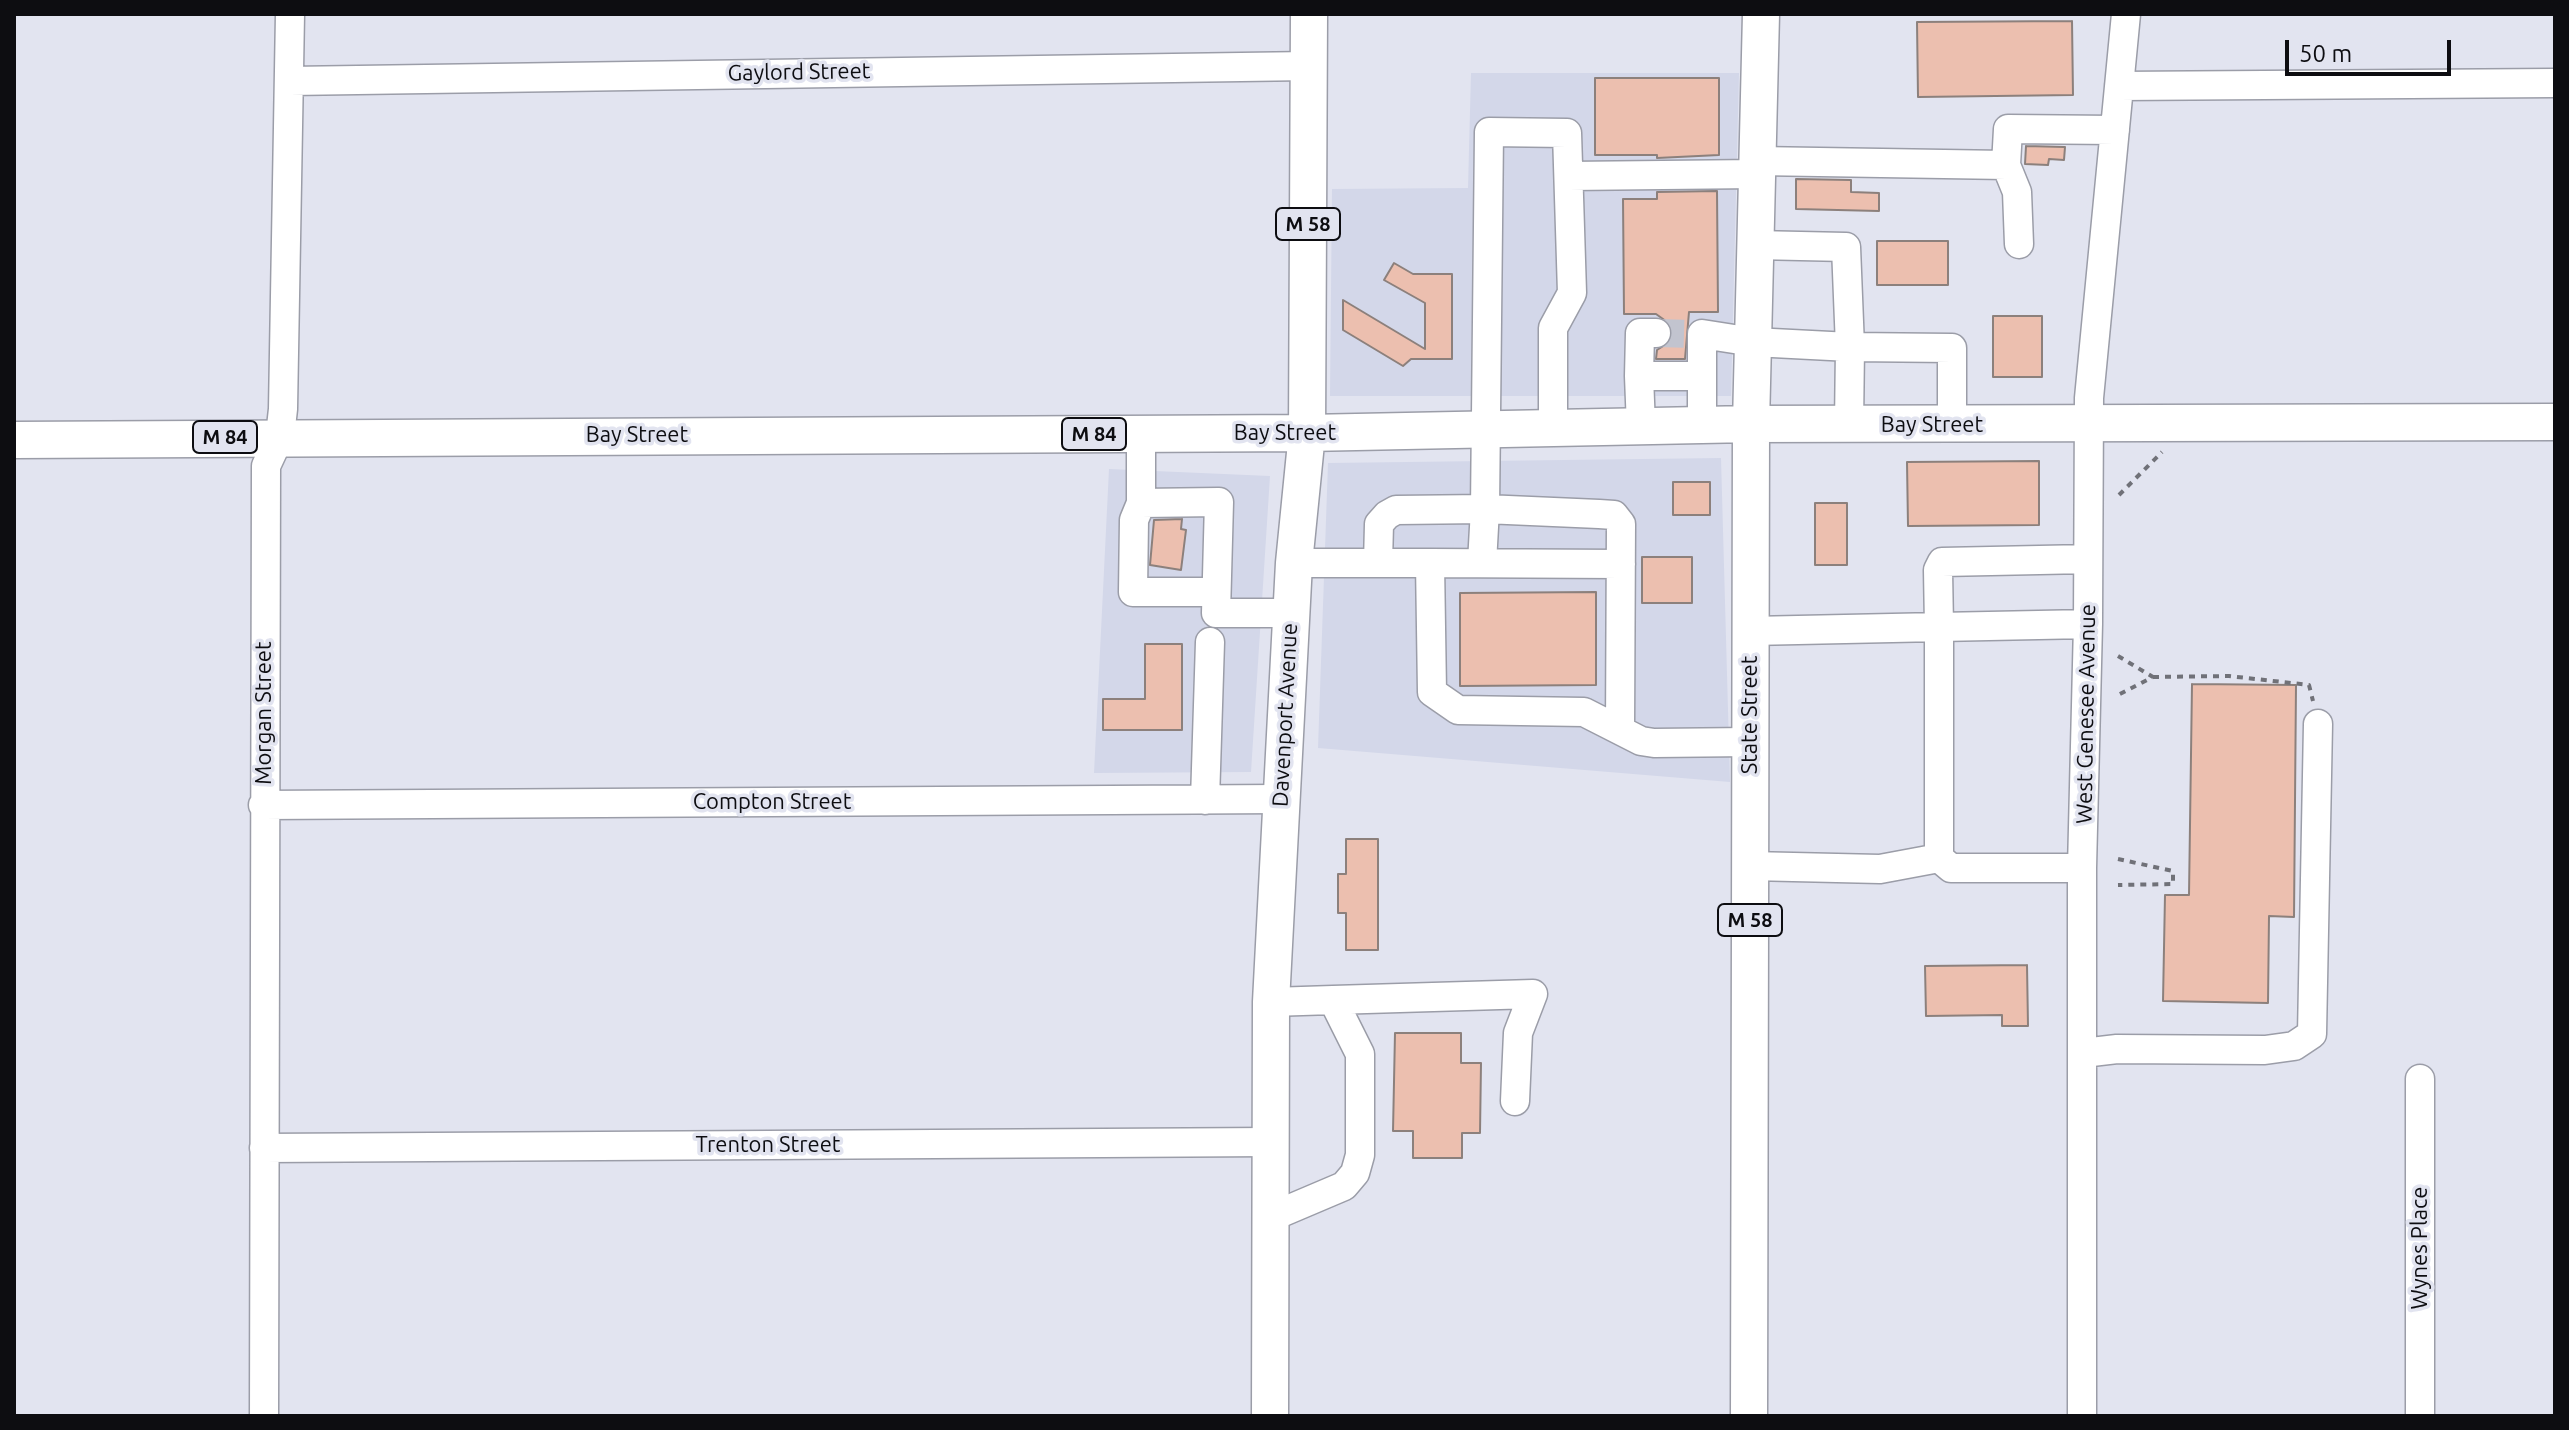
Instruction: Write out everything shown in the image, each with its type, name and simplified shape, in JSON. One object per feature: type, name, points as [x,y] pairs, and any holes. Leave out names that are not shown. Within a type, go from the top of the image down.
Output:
[{"type":"main road","name":"Davenport Avenue","points":[[1270,1416],[1271,1002],[1294,563],[1307,433],[1309,14]]},
{"type":"main road","name":"State Street","points":[[1749,1416],[1751,424],[1761,14]]},
{"type":"main road","name":"Bay Street","points":[[14,440],[280,436],[1307,433],[1751,424],[2555,422]]},
{"type":"street","name":"Morgan Street","points":[[264,1416],[266,466],[280,436],[283,409],[290,14]]},
{"type":"street","name":"West Genesee Avenue","points":[[2082,1416],[2082,868],[2089,398],[2126,14]]},
{"type":"street","name":"Gaylord Street","points":[[290,81],[1309,66]]},
{"type":"street","points":[[2119,86],[2555,83]]},
{"type":"street","points":[[2019,244],[2017,192],[2006,165],[2008,129],[2115,130]]},
{"type":"street","points":[[1482,563],[1489,132],[1567,133],[1572,293],[1553,328],[1553,430]]},
{"type":"street","points":[[1569,176],[1757,168],[2006,165]]},
{"type":"street","points":[[1755,245],[1846,247],[1849,425]]},
{"type":"street","points":[[1641,427],[1639,376],[1648,333]]},
{"type":"street","points":[[1702,426],[1702,376],[1696,334],[1753,342],[1952,348],[1952,425]]},
{"type":"street","points":[[1639,376],[1702,376]]},
{"type":"street","points":[[1141,434],[1141,503],[1134,520],[1133,592],[1216,592]]},
{"type":"street","points":[[1141,503],[1219,502],[1216,613],[1291,613]]},
{"type":"street","points":[[1378,563],[1379,524],[1396,510],[1485,509],[1614,515],[1621,524],[1620,729]]},
{"type":"street","points":[[1939,858],[1938,570],[1942,562],[2088,559]]},
{"type":"street","points":[[1294,563],[1621,564]]},
{"type":"street","points":[[1430,563],[1430,678],[1432,692],[1443,702],[1458,710],[1584,712],[1654,743],[1750,742]]},
{"type":"street","points":[[1751,631],[2088,624]]},
{"type":"street","points":[[1205,800],[1210,642]]},
{"type":"street","points":[[2083,1053],[2117,1049],[2265,1050],[2294,1046],[2312,1034],[2318,724]]},
{"type":"street","name":"Compton Street","points":[[263,805],[1280,799]]},
{"type":"street","points":[[1939,858],[1951,868],[2082,868]]},
{"type":"street","points":[[1750,866],[1880,869],[1939,858]]},
{"type":"street","points":[[1271,1002],[1533,994],[1518,1033],[1515,1101]]},
{"type":"street","points":[[1271,1217],[1344,1186],[1355,1173],[1360,1155],[1360,1054],[1333,1000]]},
{"type":"street","name":"Wynes Place","points":[[2420,1079],[2420,1416]]},
{"type":"street","name":"Trenton Street","points":[[264,1148],[1271,1142]]},
{"type":"path","points":[[2119,495],[2162,452]]},
{"type":"path","points":[[2118,656],[2153,677]]},
{"type":"path","points":[[2118,695],[2153,677],[2229,676],[2309,685],[2318,724]]},
{"type":"path","points":[[2118,859],[2173,871],[2173,884],[2118,885]]},
{"type":"shaded area","points":[[1471,73],[1739,73],[1731,396],[1330,396],[1332,189],[1468,188]]},
{"type":"shaded area","points":[[1721,458],[1730,782],[1318,748],[1328,463]]},
{"type":"shaded area","points":[[1109,469],[1270,476],[1251,772],[1094,773]]},
{"type":"building","points":[[2072,21],[2073,95],[1918,97],[1917,22]]},
{"type":"building","points":[[1595,78],[1719,78],[1719,155],[1657,158],[1657,155],[1595,155]]},
{"type":"building","points":[[2026,146],[2065,147],[2064,160],[2049,159],[2048,165],[2025,164]]},
{"type":"building","points":[[1796,179],[1851,180],[1851,192],[1879,193],[1879,211],[1796,209]]},
{"type":"building","points":[[1717,191],[1718,312],[1689,312],[1685,359],[1656,359],[1657,350],[1671,341],[1670,324],[1656,314],[1624,314],[1623,199],[1657,199],[1657,192]]},
{"type":"building","points":[[1877,241],[1948,241],[1948,285],[1877,285]]},
{"type":"building","points":[[1394,263],[1413,274],[1452,274],[1452,359],[1411,359],[1403,366],[1343,330],[1343,300],[1425,349],[1425,303],[1384,280]]},
{"type":"building","points":[[1993,316],[2042,316],[2042,377],[1993,377]]},
{"type":"building","points":[[2039,461],[2039,525],[1908,526],[1907,462]]},
{"type":"building","points":[[1673,482],[1710,482],[1710,515],[1673,515]]},
{"type":"building","points":[[1815,503],[1847,503],[1847,565],[1815,565]]},
{"type":"building","points":[[1182,519],[1181,529],[1186,530],[1181,570],[1150,565],[1154,520]]},
{"type":"building","points":[[1642,557],[1692,557],[1692,603],[1642,603]]},
{"type":"building","points":[[1596,592],[1596,685],[1460,686],[1460,593]]},
{"type":"building","points":[[1145,644],[1182,644],[1182,730],[1103,730],[1103,699],[1145,699]]},
{"type":"building","points":[[2192,684],[2296,685],[2294,917],[2269,916],[2268,1003],[2163,1001],[2165,895],[2189,895]]},
{"type":"building","points":[[1346,839],[1378,839],[1378,950],[1346,950],[1346,913],[1338,913],[1338,874],[1346,874]]},
{"type":"building","points":[[2027,965],[2028,1026],[2002,1026],[2002,1015],[1926,1016],[1925,966]]},
{"type":"building","points":[[1395,1033],[1461,1033],[1461,1063],[1481,1063],[1480,1133],[1462,1133],[1462,1158],[1413,1158],[1413,1131],[1393,1131]]},
{"type":"tunnel","points":[[1656,333],[1689,334]]}]
